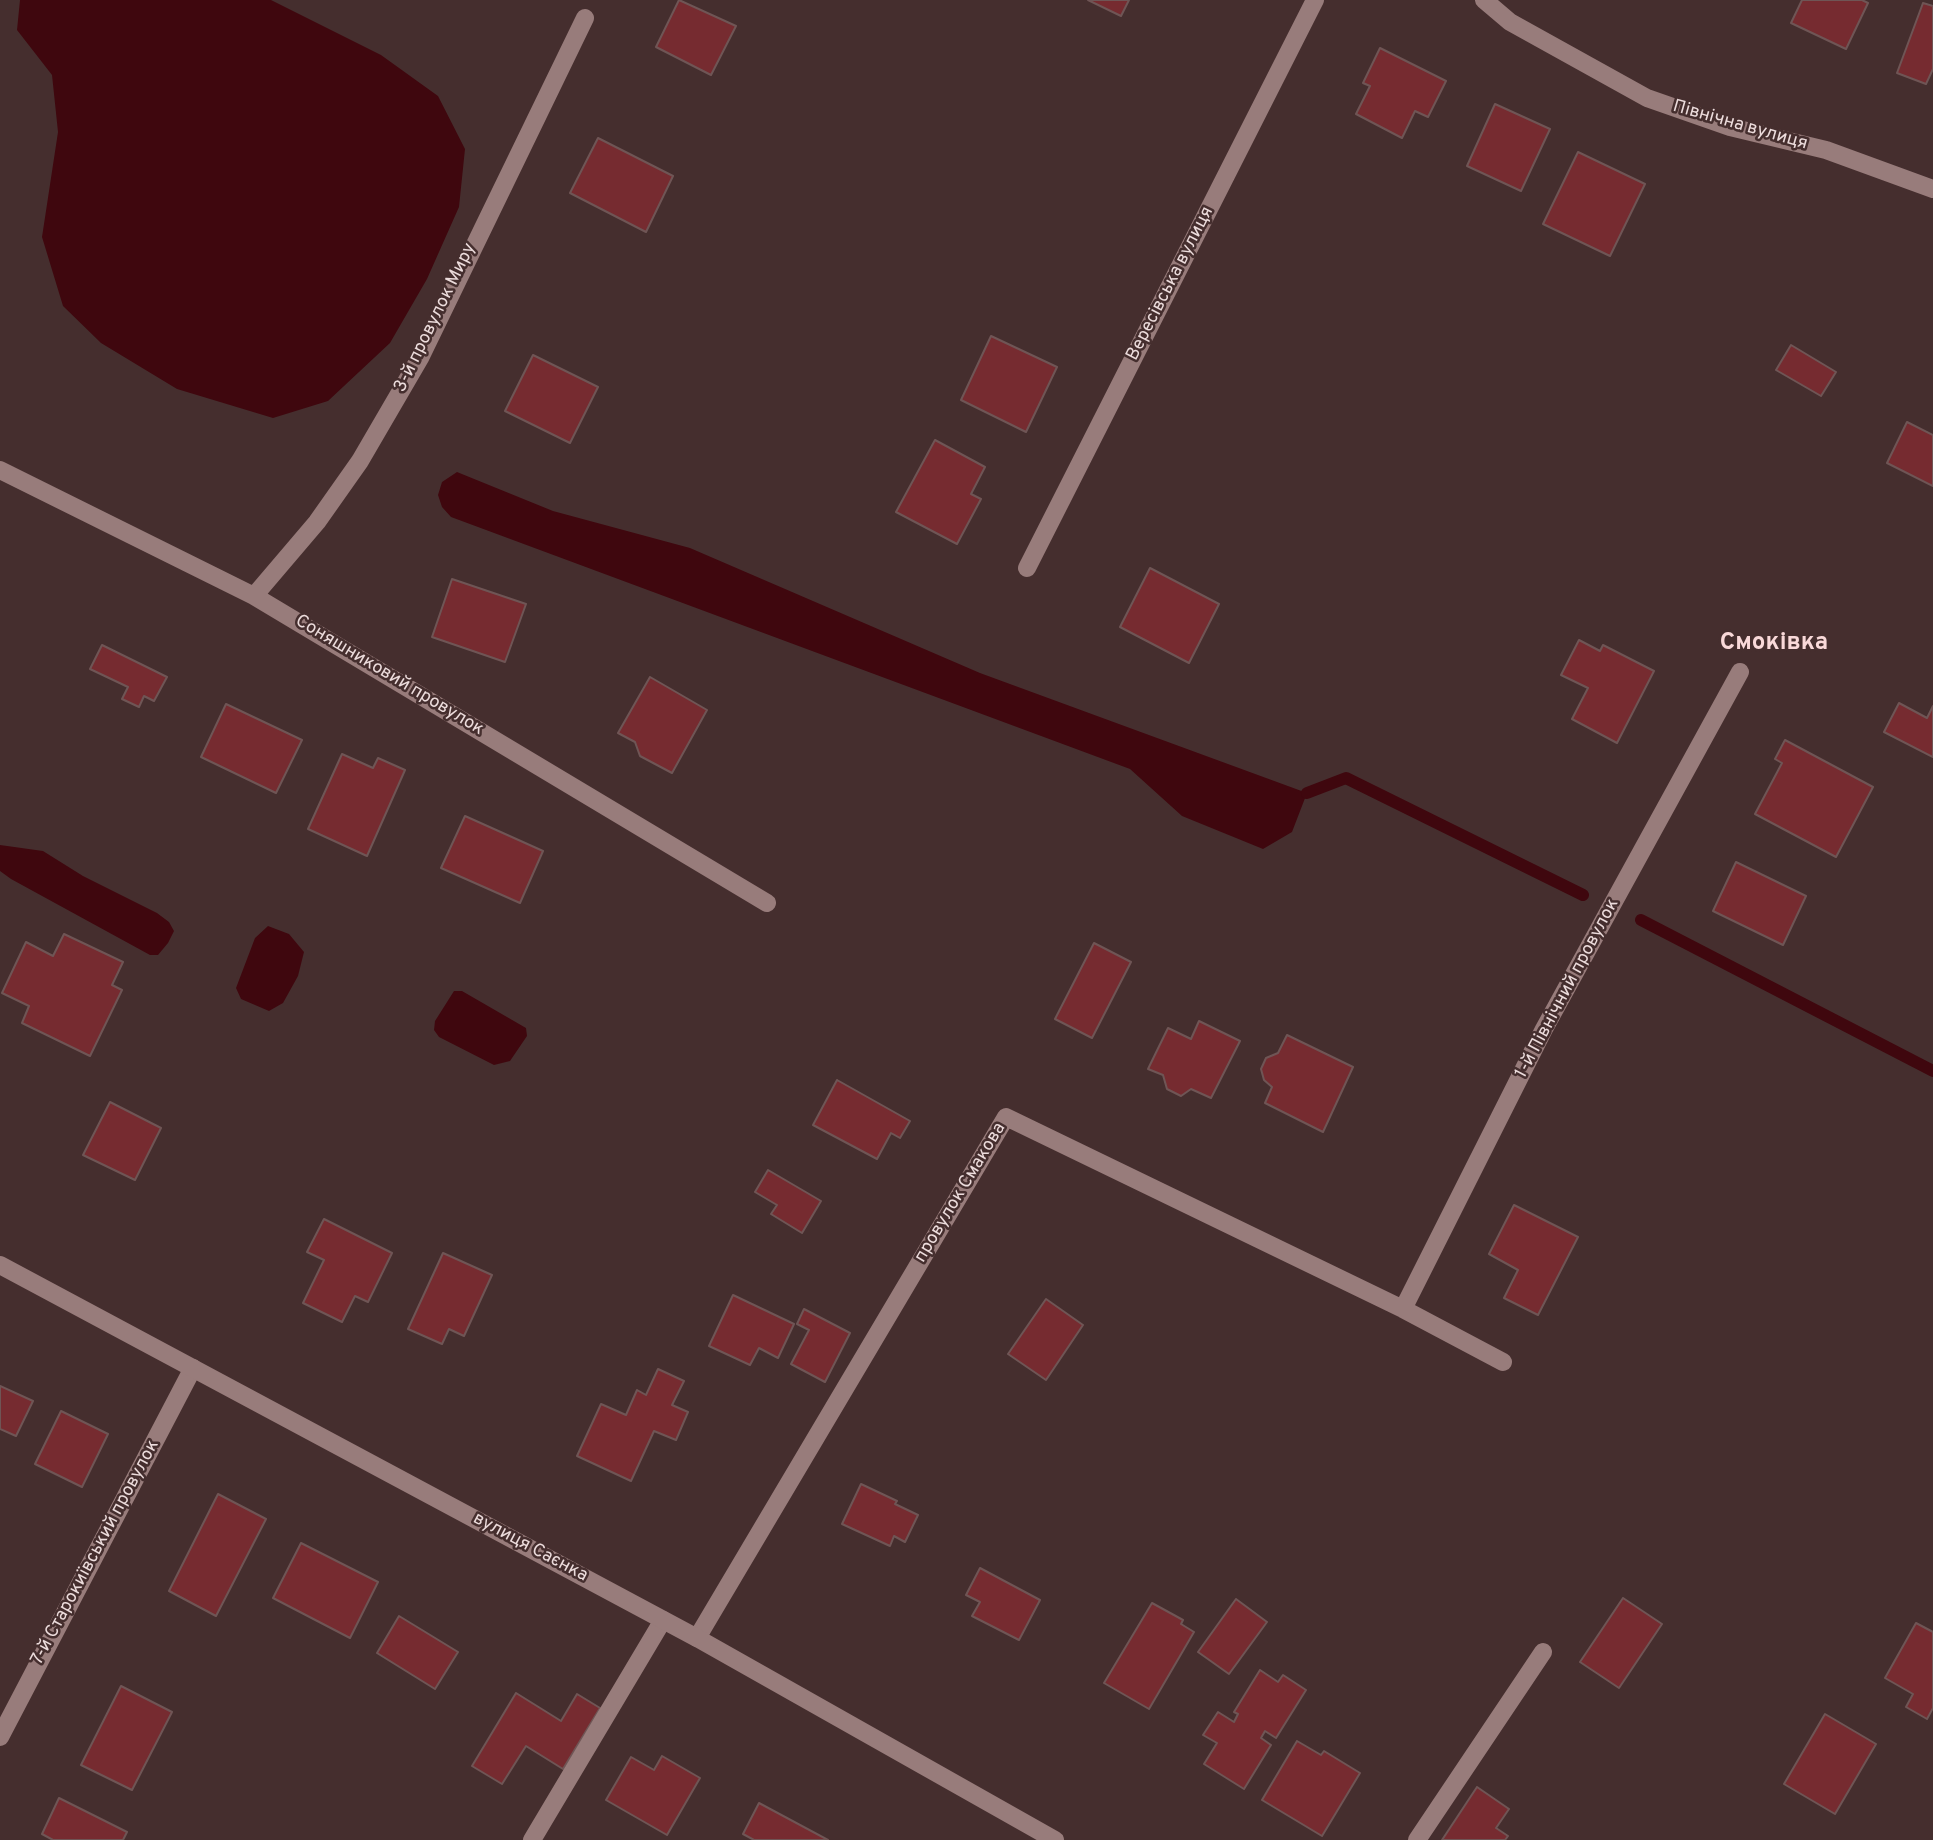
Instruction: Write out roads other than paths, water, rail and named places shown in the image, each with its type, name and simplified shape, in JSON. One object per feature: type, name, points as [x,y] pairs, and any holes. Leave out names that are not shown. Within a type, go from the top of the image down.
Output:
[{"type":"street","name":"Вересівська вулиця","points":[[1027,568],[1315,0]]},
{"type":"street","name":"Північна вулиця","points":[[1484,0],[1510,22],[1647,98],[1730,127],[1826,150],[1933,189]]},
{"type":"street","name":"3-й провулок Миру","points":[[254,596],[317,522],[360,461],[419,358],[585,18]]},
{"type":"street","name":"Соняшниковий провулок","points":[[0,470],[254,596],[767,903]]},
{"type":"street","name":"1-й Північний провулок","points":[[1403,1309],[1544,1029],[1740,672]]},
{"type":"street","name":"провулок Смакова","points":[[697,1638],[1006,1117],[1403,1309],[1503,1362]]},
{"type":"street","name":"вулиця Саєнка","points":[[0,1265],[697,1638],[1055,1840]]},
{"type":"street","name":"7-й Старокиївський провулок","points":[[0,1737],[193,1368]]},
{"type":"street","points":[[532,1840],[663,1620]]},
{"type":"street","points":[[1416,1840],[1543,1652]]},
{"type":"waterway","points":[[1307,793],[1346,778],[1583,895]]},
{"type":"waterway","points":[[1641,920],[1933,1071]]},
{"type":"district","name":"Смоківка","points":[[1774,644]]}]
